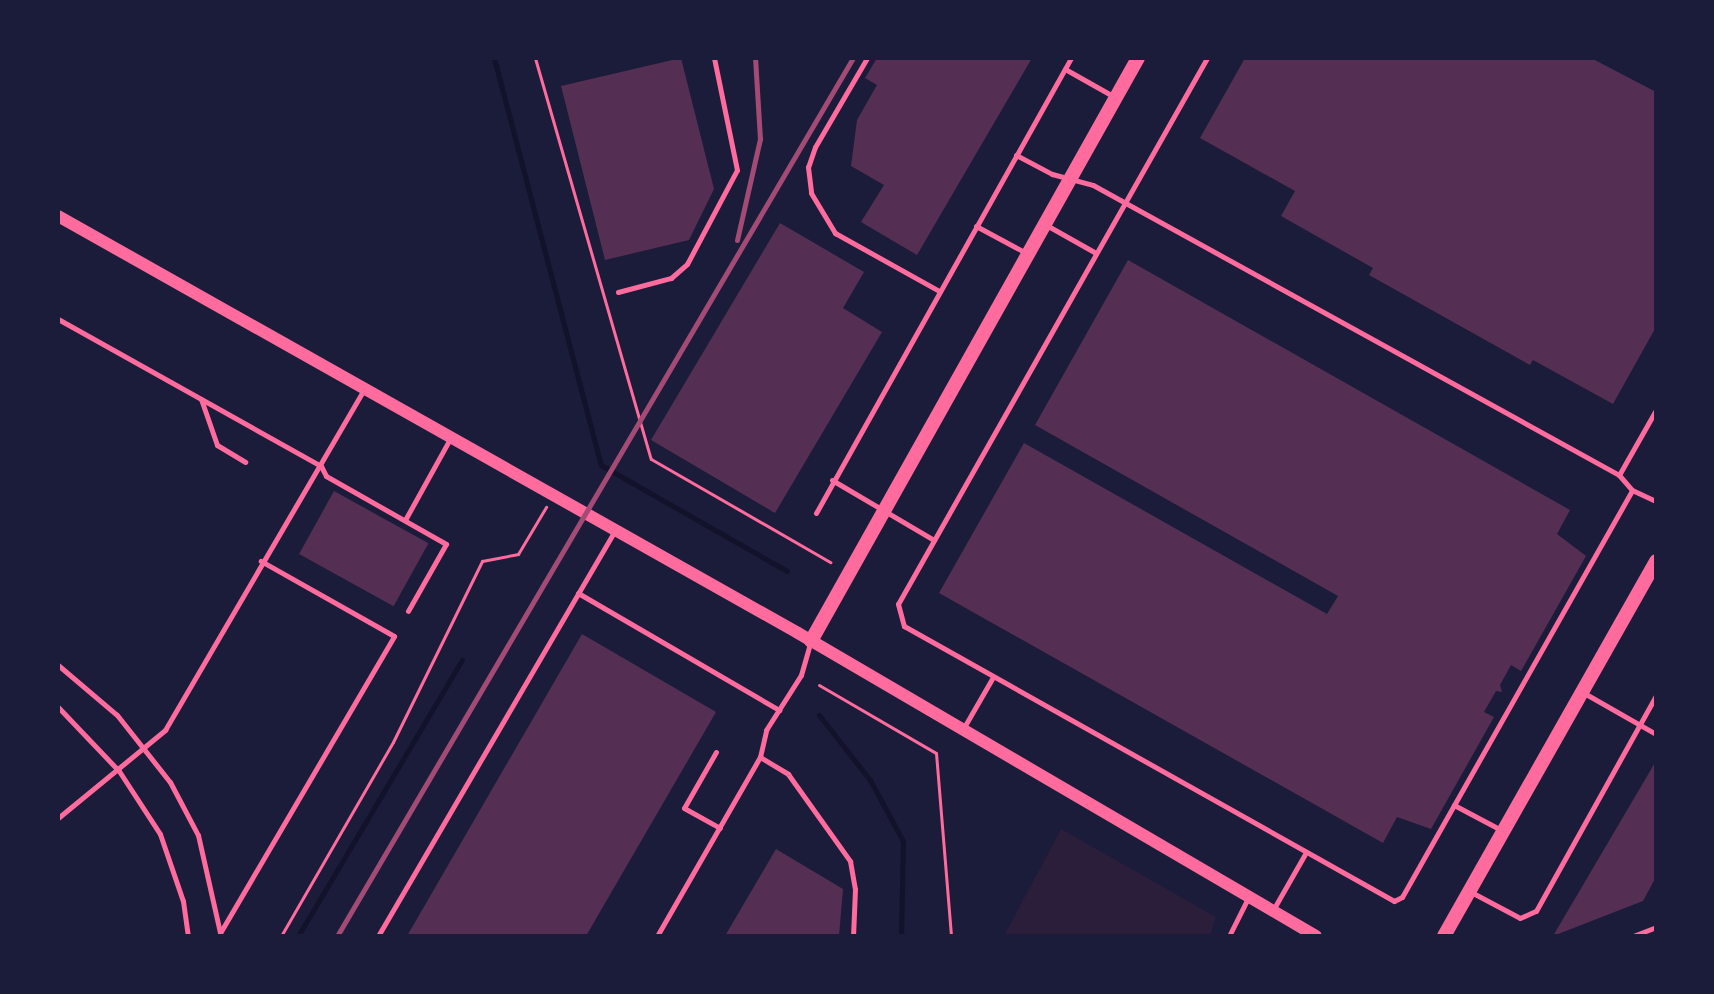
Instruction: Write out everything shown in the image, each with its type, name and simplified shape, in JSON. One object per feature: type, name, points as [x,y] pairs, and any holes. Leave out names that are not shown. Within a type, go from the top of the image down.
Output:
[{"type":"main road","points":[[811,641],[1138,58]]},
{"type":"main road","points":[[1444,936],[1582,692],[1651,580],[1656,561]]},
{"type":"street","points":[[58,216],[811,641],[1316,936]]},
{"type":"lane","points":[[618,292],[671,278],[687,264],[737,170],[714,58]]},
{"type":"lane","points":[[867,58],[815,147],[808,167],[811,193],[835,233],[939,291]]},
{"type":"lane","points":[[816,513],[1071,58]]},
{"type":"lane","points":[[1207,58],[898,604],[898,618],[993,677],[1394,901],[1402,897],[1632,490]]},
{"type":"lane","points":[[1065,69],[1116,98]]},
{"type":"lane","points":[[1016,155],[1069,180],[1093,185],[1619,475],[1632,490],[1656,501]]},
{"type":"lane","points":[[1044,224],[1096,253]]},
{"type":"lane","points":[[976,226],[1028,254]]},
{"type":"lane","points":[[58,319],[321,466],[326,476],[446,544],[408,611]]},
{"type":"lane","points":[[58,818],[147,748],[165,730],[261,561],[365,389]]},
{"type":"lane","points":[[201,399],[217,445],[245,462]]},
{"type":"lane","points":[[1619,475],[1656,410]]},
{"type":"lane","points":[[405,520],[451,437]]},
{"type":"lane","points":[[832,480],[934,540]]},
{"type":"lane","points":[[378,936],[615,530]]},
{"type":"lane","points":[[58,665],[90,688],[147,748],[198,835],[220,933],[394,636],[261,561]]},
{"type":"lane","points":[[578,593],[779,710]]},
{"type":"lane","points":[[657,936],[760,757],[766,730],[801,675],[811,641]]},
{"type":"lane","points":[[963,729],[993,677]]},
{"type":"lane","points":[[1582,692],[1656,734]]},
{"type":"lane","points":[[1470,891],[1520,918],[1536,911],[1656,695]]},
{"type":"lane","points":[[58,707],[119,771],[160,834],[183,901],[188,936]]},
{"type":"lane","points":[[716,752],[684,808],[720,828]]},
{"type":"lane","points":[[760,757],[788,774],[850,861],[855,889],[853,936]]},
{"type":"lane","points":[[1454,805],[1504,831]]},
{"type":"lane","points":[[1273,911],[1305,854]]},
{"type":"lane","points":[[1229,936],[1249,897]]},
{"type":"lane","points":[[1633,936],[1656,927]]},
{"type":"path","points":[[535,58],[651,459],[830,562]]},
{"type":"path","points":[[281,936],[393,742],[482,561],[518,554],[552,495]]},
{"type":"path","points":[[819,685],[936,753],[951,936]]},
{"type":"shaded area","points":[[1061,829],[1216,917],[1210,936],[1004,936]]},
{"type":"building","points":[[681,58],[714,189],[689,240],[605,260],[561,86]]},
{"type":"building","points":[[877,58],[1032,58],[917,255],[861,222],[884,185],[851,166],[857,120],[877,85],[865,78]]},
{"type":"building","points":[[1245,58],[1591,58],[1656,92],[1656,327],[1613,404],[1533,360],[1530,365],[1369,275],[1373,268],[1281,216],[1295,191],[1200,138]]},
{"type":"building","points":[[780,223],[864,272],[843,308],[882,332],[775,513],[651,440]]},
{"type":"building","points":[[1128,260],[1570,510],[1557,534],[1586,556],[1521,671],[1511,665],[1500,685],[1502,692],[1496,691],[1484,712],[1494,717],[1431,829],[1397,817],[1383,843],[939,593],[1024,443],[1327,614],[1338,596],[1035,425]]},
{"type":"building","points":[[334,491],[428,543],[394,606],[299,554]]},
{"type":"building","points":[[582,634],[716,712],[586,936],[407,936]]},
{"type":"building","points":[[1656,761],[1656,877],[1643,901],[1553,936]]},
{"type":"building","points":[[776,849],[843,889],[839,936],[725,936]]},
{"type":"waterway","points":[[494,58],[601,465],[787,571]]},
{"type":"waterway","points":[[298,936],[462,660]]},
{"type":"waterway","points":[[819,715],[870,780],[903,841],[901,936]]},
{"type":"railway","points":[[737,240],[760,139],[755,58]]},
{"type":"railway","points":[[337,936],[853,58]]}]
